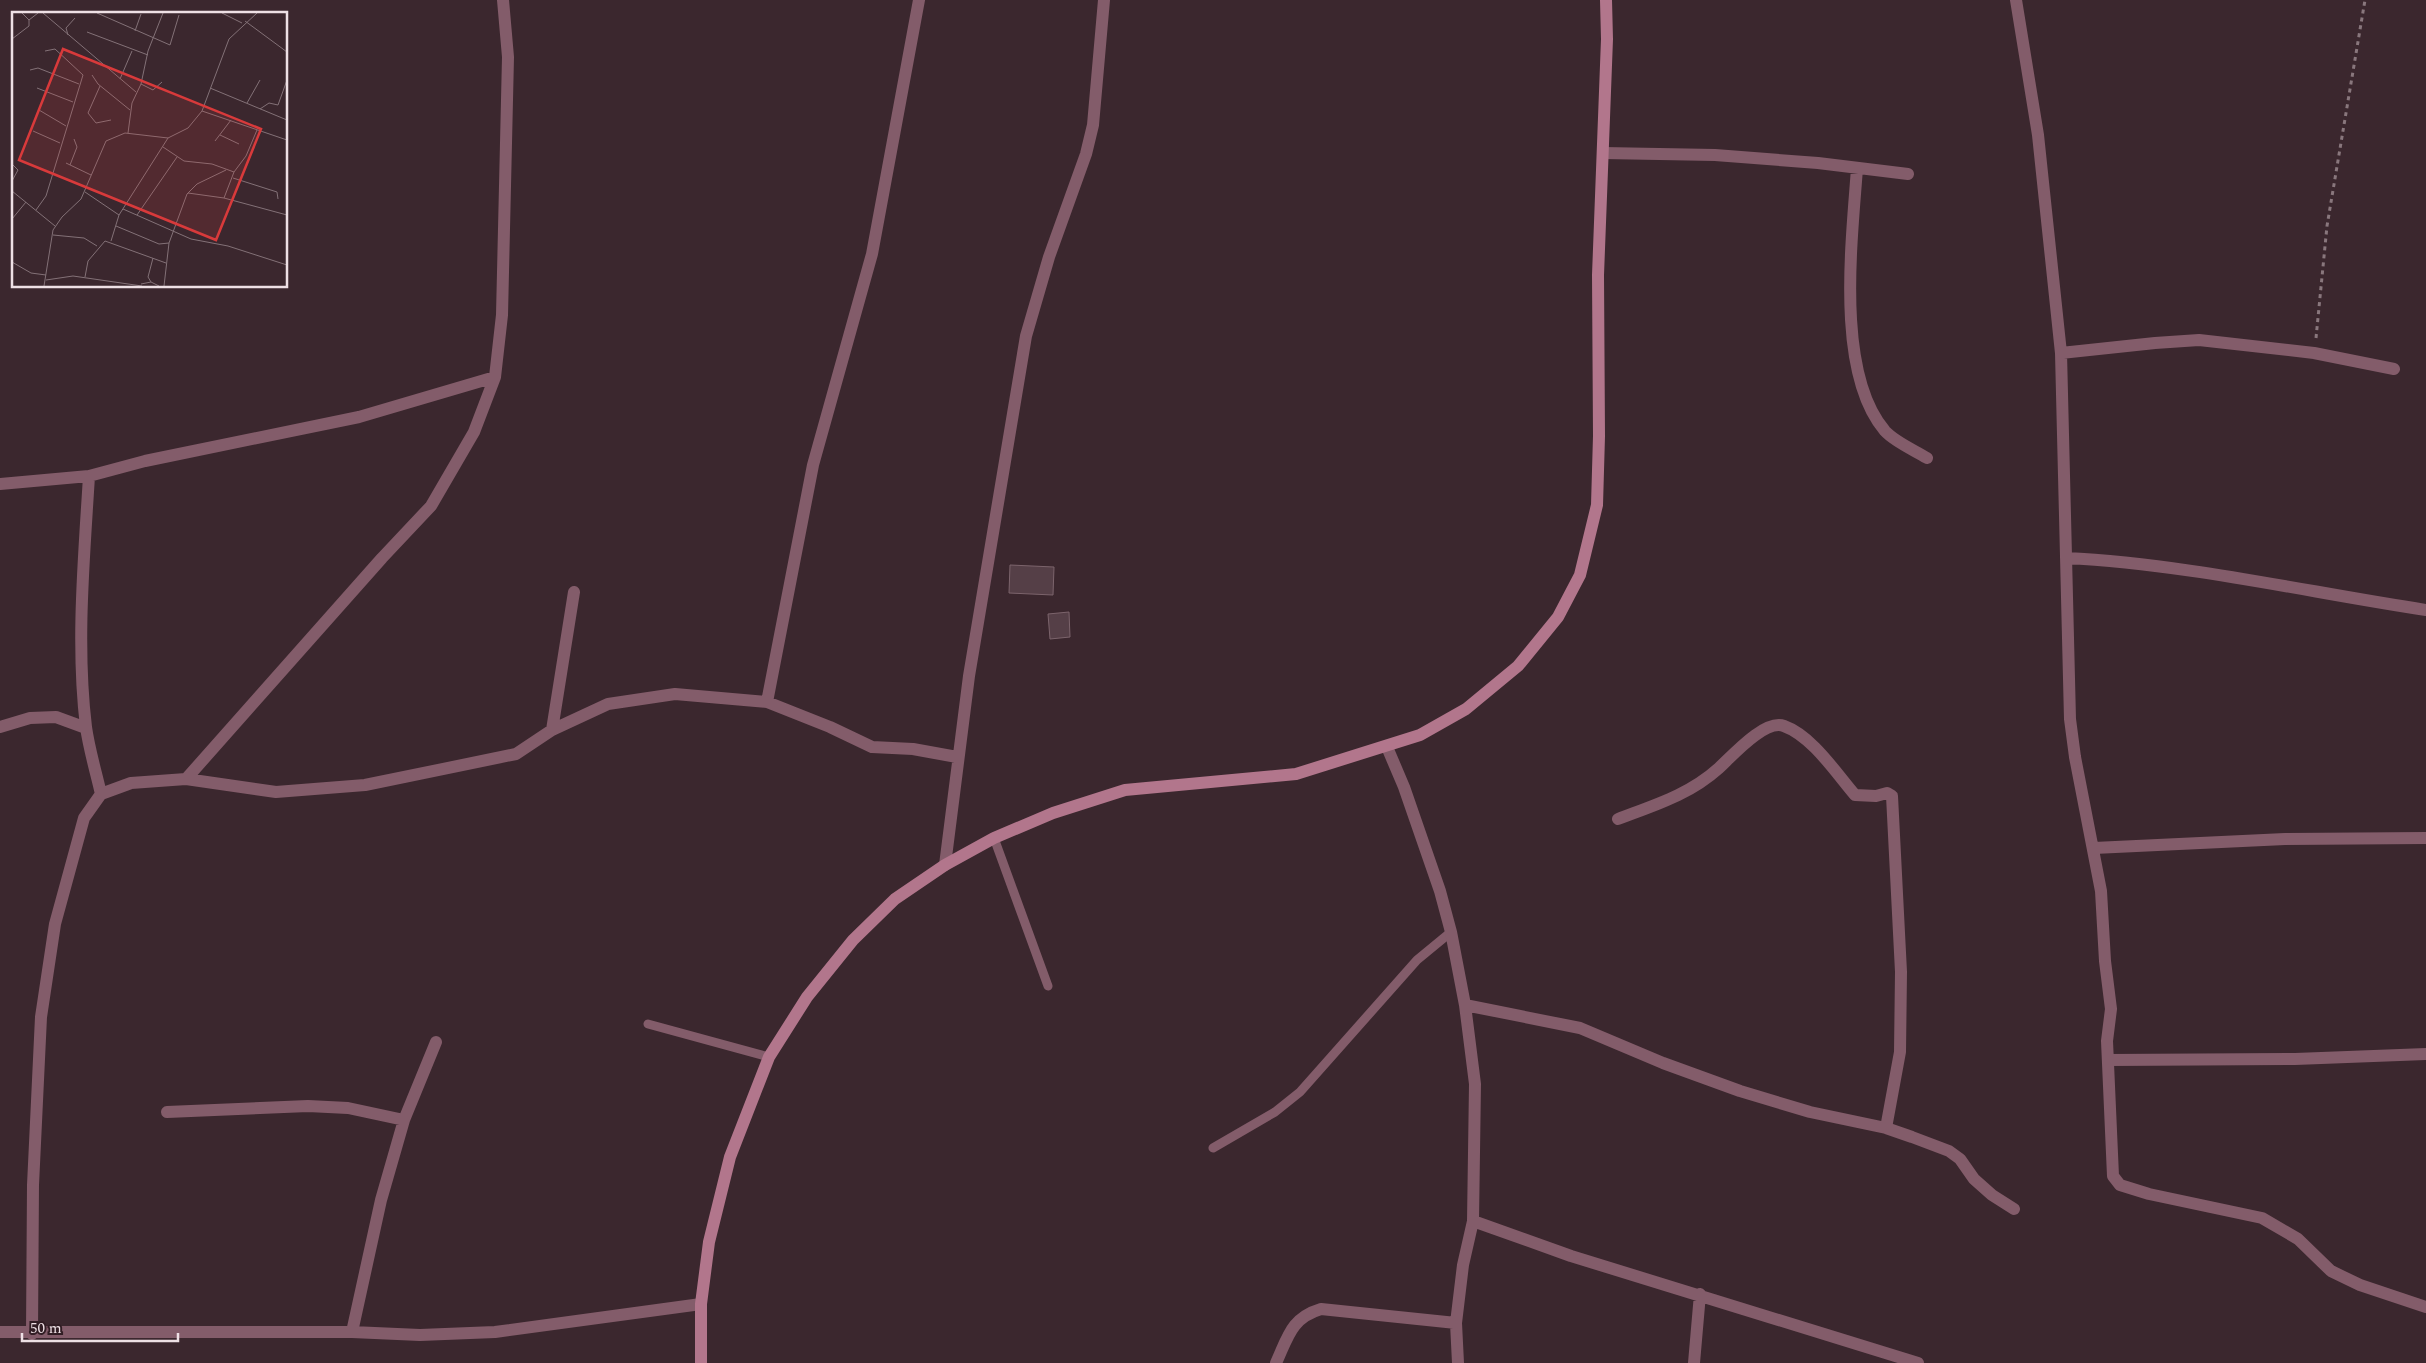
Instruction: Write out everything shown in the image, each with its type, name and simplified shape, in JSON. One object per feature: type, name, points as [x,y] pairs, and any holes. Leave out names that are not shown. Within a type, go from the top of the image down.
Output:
[{"type":"main road","points":[[701,1363],[701,1304],[709,1242],[730,1157],[770,1057],[807,997],[853,940],[895,899],[945,865],[994,838],[1053,813],[1125,790],[1296,774],[1387,747],[1420,735],[1466,709],[1518,666],[1558,617],[1580,575],[1597,505],[1599,416],[1598,275],[1606,0]]},
{"type":"street","points":[[186,779],[382,558],[431,506],[474,432],[495,377],[502,314],[508,57],[503,0]]},
{"type":"street","points":[[767,702],[813,465],[872,254],[919,0]]},
{"type":"street","points":[[945,865],[957,757],[994,518],[1026,336],[1049,257],[1086,154],[1093,124],[1104,0]]},
{"type":"street","points":[[2016,0],[2038,135],[2061,353],[2070,719],[2075,757],[2101,891],[2104,961],[2111,1009],[2108,1060],[2113,1176],[2120,1185],[2149,1194],[2262,1218],[2298,1238],[2331,1271],[2360,1285],[2426,1307]]},
{"type":"street","points":[[1603,153],[1715,155],[1908,174]]},
{"type":"street","points":[[1857,168],[1849,284],[1860,384],[1872,410],[1886,432],[1927,458]]},
{"type":"street","points":[[2061,353],[2199,340],[2314,353],[2394,369]]},
{"type":"street","points":[[0,484],[89,476],[145,461],[359,418],[495,377]]},
{"type":"street","points":[[89,476],[82,599],[82,666],[86,728],[101,794]]},
{"type":"street","points":[[2066,558],[2103,560],[2165,568],[2426,610]]},
{"type":"street","points":[[552,730],[574,592]]},
{"type":"street","points":[[32,1334],[33,1185],[40,1017],[55,924],[84,818],[101,794],[130,783],[186,779],[276,792],[365,786],[516,754],[552,730],[608,704],[676,694],[767,702],[830,727],[872,747],[913,749],[957,757]]},
{"type":"street","points":[[0,727],[30,718],[56,717],[86,728]]},
{"type":"street","points":[[1618,819],[1676,797],[1702,783],[1767,726],[1783,725],[1803,737],[1837,772],[1855,795],[1876,796],[1887,793],[1892,796],[1901,972],[1900,1052],[1886,1128]]},
{"type":"street","points":[[1387,747],[1404,787],[1434,874],[1451,932],[1465,1005],[1475,1084],[1473,1221],[1463,1264],[1456,1323],[1458,1363]]},
{"type":"street","points":[[2094,848],[2285,839],[2426,838]]},
{"type":"street","points":[[1465,1005],[1580,1028],[1663,1063],[1740,1091],[1810,1112],[1886,1128],[1949,1151],[1960,1159],[1974,1179],[1986,1190],[2014,1209]]},
{"type":"street","points":[[352,1332],[378,1209],[404,1120],[436,1042]]},
{"type":"street","points":[[2108,1060],[2295,1059],[2426,1054]]},
{"type":"street","points":[[167,1112],[308,1106],[348,1108],[404,1120]]},
{"type":"street","points":[[1473,1221],[1571,1256],[1700,1294],[1918,1363]]},
{"type":"street","points":[[1694,1363],[1700,1294]]},
{"type":"street","points":[[0,1332],[32,1334],[352,1332],[420,1334],[495,1332],[701,1304]]},
{"type":"street","points":[[1276,1363],[1293,1326],[1306,1313],[1321,1309],[1456,1323]]},
{"type":"lane","points":[[994,838],[1048,986]]},
{"type":"lane","points":[[1213,1148],[1275,1112],[1300,1092],[1417,960],[1451,932]]},
{"type":"lane","points":[[648,1024],[770,1057]]},
{"type":"path","points":[[2314,353],[2327,226],[2365,0]]},
{"type":"building","points":[[1010,565],[1054,567],[1053,595],[1009,593]]},
{"type":"building","points":[[1069,612],[1070,637],[1050,639],[1048,614]]}]
